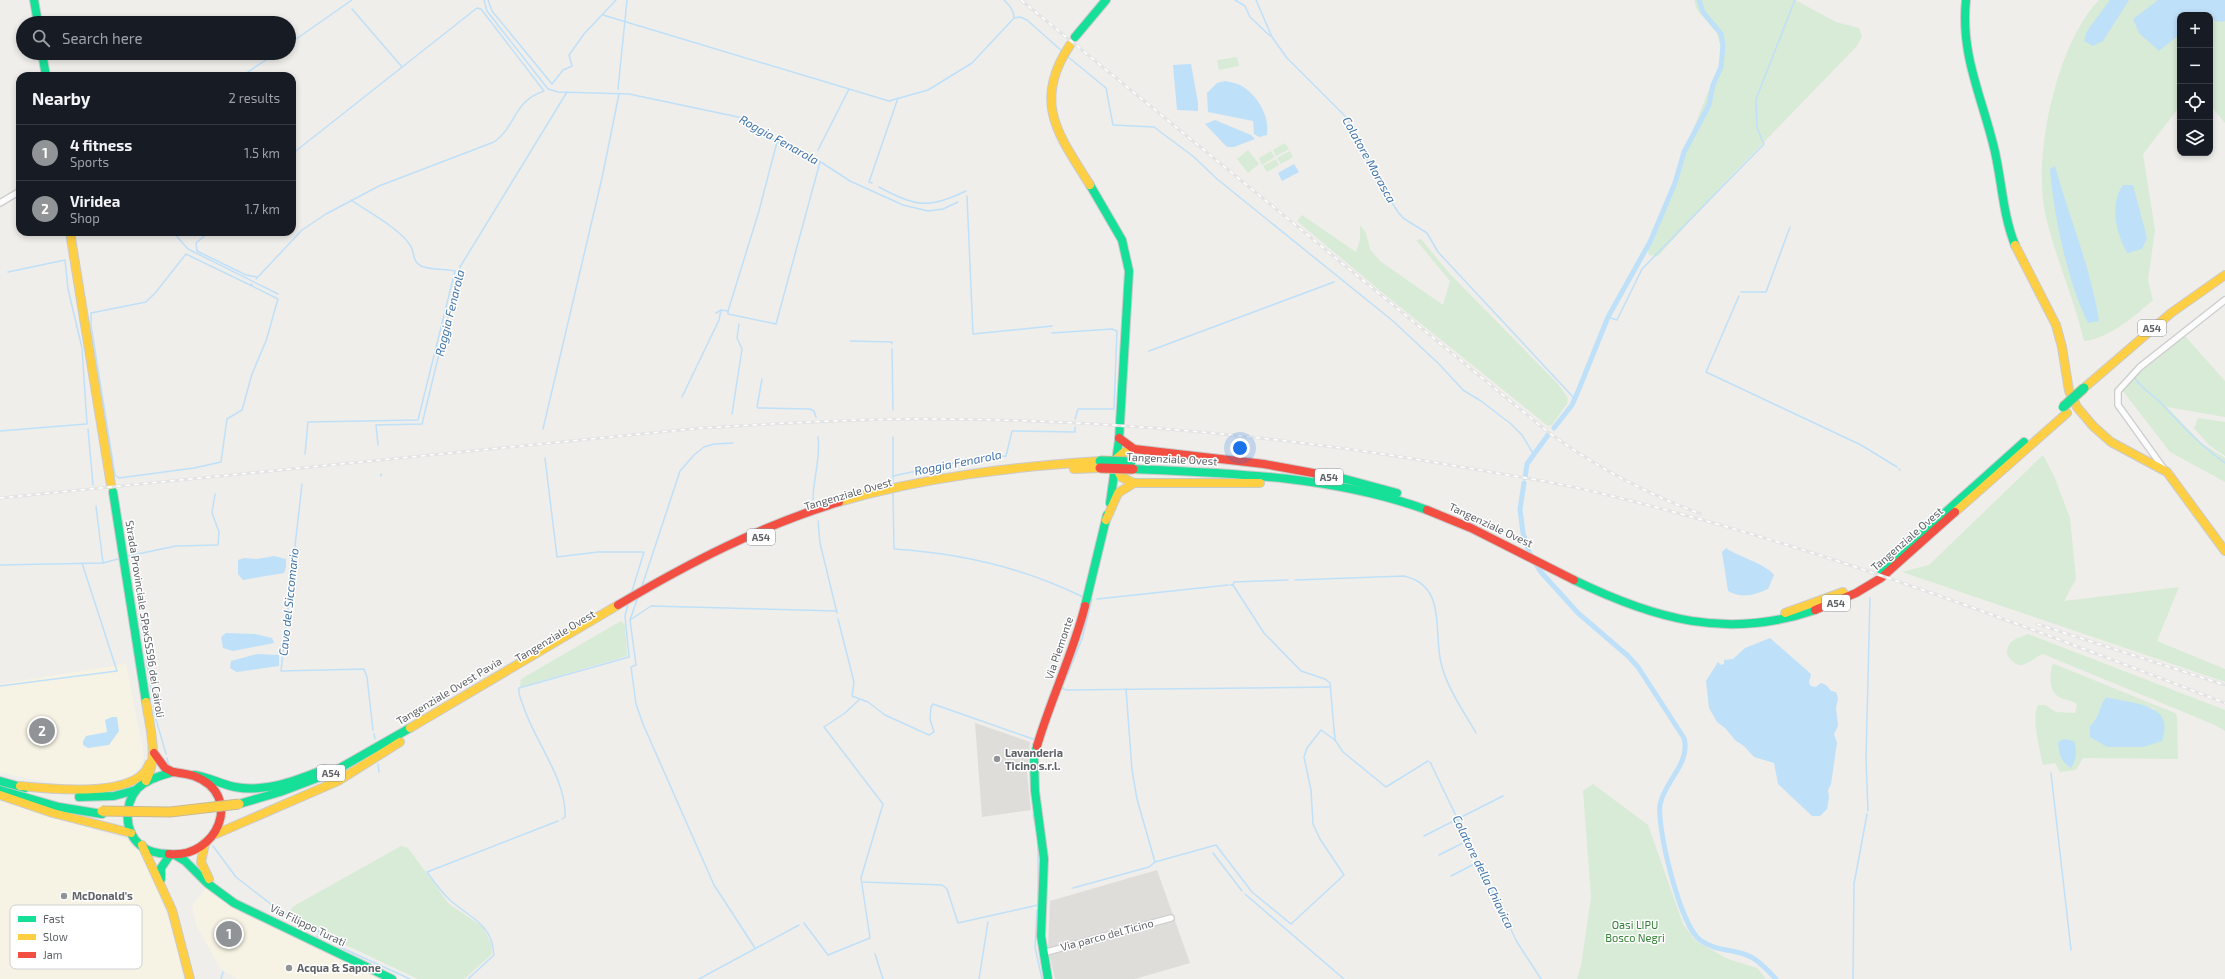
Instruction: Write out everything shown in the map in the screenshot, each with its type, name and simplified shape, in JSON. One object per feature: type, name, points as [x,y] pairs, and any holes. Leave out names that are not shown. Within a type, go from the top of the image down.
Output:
[{"type":"main road","points":[[34,0],[37,16]]},
{"type":"main road","name":"Via Piemonte","points":[[1048,979],[1043,953],[1044,859],[1034,791],[1034,757],[1044,722],[1077,639],[1106,520],[1117,462],[1129,271],[1126,249],[1118,229],[1060,134],[1052,113],[1050,83],[1054,69],[1068,47],[1106,0]]},
{"type":"main road","points":[[1966,0],[1964,18],[1966,45],[1995,151],[2008,224],[2017,251],[2044,297],[2061,338],[2069,395],[2088,420],[2112,442],[2167,472],[2225,551]]},
{"type":"main road","points":[[43,60],[45,72]]},
{"type":"main road","name":"Strada Provinciale SPexSS596 dei Cairoli","points":[[71,236],[148,713],[153,750],[152,770],[146,780]]},
{"type":"main road","name":"Tangenziale Ovest","points":[[1100,465],[1270,471],[1406,496],[1438,507],[1550,563],[1643,603],[1703,618],[1762,617],[1800,609],[1843,592],[1882,569],[2065,410],[2171,313],[2225,275]]},
{"type":"main road","name":"Tangenziale Ovest","points":[[2086,391],[2174,318],[2225,283]]},
{"type":"main road","points":[[1119,438],[1134,449]]},
{"type":"main road","points":[[1134,449],[1264,464],[1346,484],[1134,483],[1121,477],[1117,462],[1124,452],[1134,449]]},
{"type":"main road","name":"Tangenziale Ovest Pavia","points":[[0,789],[102,813],[170,812],[240,806],[312,782],[346,766],[414,730],[719,548],[773,524],[842,501],[977,471],[1100,465]]},
{"type":"main road","points":[[1106,520],[1114,498],[1120,490],[1134,483]]},
{"type":"main road","points":[[20,786],[89,792],[115,786],[144,773],[149,766],[146,730],[148,713]]},
{"type":"main road","points":[[190,979],[182,942],[162,886],[142,845],[131,833],[126,813],[130,800],[136,790],[146,780],[174,772],[194,775],[251,789],[278,785],[332,766],[414,730]]},
{"type":"main road","points":[[142,845],[155,852],[173,855],[195,850],[216,834],[350,774],[414,730]]},
{"type":"main road","name":"Strada Provinciale SPexSS596 dei Cairoli","points":[[153,750],[158,761],[164,768],[174,772]]},
{"type":"main road","points":[[194,775],[213,788],[221,801],[222,818],[216,834]]},
{"type":"main road","points":[[0,781],[40,792],[86,797],[114,796],[136,790]]},
{"type":"main road","points":[[0,795],[53,813],[131,833]]},
{"type":"main road","name":"Via Filippo Turati","points":[[205,843],[201,862],[207,877],[216,890]]},
{"type":"main road","points":[[162,886],[161,868],[173,855]]},
{"type":"main road","name":"Via Filippo Turati","points":[[173,855],[185,860],[207,883],[234,903],[392,979]]},
{"type":"street","points":[[0,202],[16,193]]},
{"type":"street","points":[[2167,472],[2118,405],[2118,391],[2140,367],[2225,300]]},
{"type":"street","points":[[2147,460],[2151,456],[2151,450]]},
{"type":"street","name":"Via parco del Ticino","points":[[1043,953],[1171,918]]},
{"type":"shaded area","points":[[126,664],[144,757],[140,767],[130,777],[91,786],[58,784],[0,773],[0,684]]},
{"type":"shaded area","points":[[975,723],[1030,742],[1027,774],[1031,810],[982,817]]},
{"type":"shaded area","points":[[0,801],[127,840],[137,848],[147,861],[176,940],[183,979],[0,979]]},
{"type":"shaded area","points":[[1157,870],[1190,963],[1135,979],[1055,979],[1048,949],[1050,901]]},
{"type":"shaded area","points":[[206,888],[243,913],[380,979],[237,979],[221,969],[196,925],[192,906]]},
{"type":"green space","points":[[1694,0],[1795,0],[1836,22],[1859,28],[1862,36],[1857,46],[1732,175],[1658,256],[1649,255],[1646,246],[1672,196],[1695,125],[1712,82],[1723,67],[1722,52],[1717,33],[1697,10]]},
{"type":"green space","points":[[2099,0],[2225,0],[2225,123],[2213,109],[2213,12],[2177,12],[2177,110],[2143,154],[2155,230],[2148,280],[2153,300],[2121,326],[2102,336],[2084,341],[2045,213],[2042,189],[2042,161],[2052,100],[2060,71],[2071,43],[2084,19]]},
{"type":"green space","points":[[1237,57],[1239,66],[1219,70],[1217,60]]},
{"type":"green space","points":[[1285,143],[1289,149],[1276,156],[1273,150]]},
{"type":"green space","points":[[1248,150],[1259,164],[1248,173],[1237,159]]},
{"type":"green space","points":[[1271,151],[1275,157],[1262,165],[1259,158]]},
{"type":"green space","points":[[1290,151],[1293,157],[1281,164],[1277,158]]},
{"type":"green space","points":[[1276,159],[1279,165],[1267,172],[1263,166]]},
{"type":"green space","points":[[1302,215],[1356,252],[1360,240],[1360,225],[1366,233],[1370,249],[1380,261],[1443,305],[1450,281],[1416,240],[1421,239],[1449,273],[1558,384],[1568,398],[1567,404],[1552,425],[1548,426],[1384,294],[1297,221]]},
{"type":"green space","points":[[2185,336],[2225,381],[2225,417],[2167,407],[2201,443],[2225,458],[2225,482],[2170,452],[2123,391],[2127,383]]},
{"type":"green space","points":[[2198,418],[2225,422],[2225,456],[2209,445],[2194,428]]},
{"type":"green space","points":[[2043,455],[2054,476],[2070,518],[2076,579],[2064,601],[2179,587],[2157,641],[2225,669],[2225,682],[1902,572],[1929,565]]},
{"type":"green space","points":[[621,621],[625,625],[627,656],[520,687],[521,679]]},
{"type":"green space","points":[[2028,634],[2225,710],[2225,731],[2215,725],[2043,654],[2025,664],[2016,664],[2007,654],[2007,649],[2010,643]]},
{"type":"green space","points":[[2054,664],[2175,713],[2177,717],[2178,759],[2083,758],[2076,770],[2060,772],[2055,763],[2043,765],[2038,743],[2035,717],[2038,705],[2045,705],[2056,712],[2075,713],[2077,705],[2059,697],[2053,691],[2050,678],[2052,665]],"holes":[[[2106,697],[2156,709],[2090,726],[2098,715],[2101,705]]]},
{"type":"green space","name":"Oasi LIPU Bosco Negri","points":[[1593,784],[1648,825],[1683,924],[1696,941],[1728,959],[1757,968],[1766,979],[1577,979],[1581,966],[1591,897],[1583,791]]},
{"type":"green space","points":[[401,846],[408,848],[449,904],[483,927],[492,946],[492,954],[464,979],[418,979],[348,946],[291,913],[291,909],[294,906]]},
{"type":"water","points":[[2110,0],[2129,0],[2103,41],[2093,46],[2084,41],[2087,31]]},
{"type":"water","points":[[2158,0],[2225,0],[2225,21],[2219,22],[2213,20],[2213,12],[2177,12],[2177,36],[2159,51],[2139,33],[2133,19]]},
{"type":"water","points":[[1191,64],[1198,111],[1177,110],[1173,65]]},
{"type":"water","points":[[1225,81],[1240,85],[1257,100],[1266,120],[1267,135],[1259,137],[1254,134],[1253,121],[1208,112],[1207,93],[1217,83]]},
{"type":"water","points":[[1215,120],[1251,135],[1255,139],[1234,147],[1227,147],[1205,124]]},
{"type":"water","points":[[1294,164],[1299,172],[1282,181],[1278,173]]},
{"type":"water","points":[[2055,166],[2091,281],[2099,321],[2088,323],[2068,268],[2058,227],[2052,188],[2050,169]]},
{"type":"water","points":[[2123,185],[2133,185],[2147,238],[2142,249],[2127,253],[2117,228],[2115,210],[2116,201]]},
{"type":"water","points":[[1726,548],[1765,567],[1770,571],[1774,575],[1768,589],[1748,595],[1738,595],[1728,591],[1722,552]]},
{"type":"water","points":[[274,556],[286,559],[284,573],[243,580],[238,574],[238,560],[244,558],[257,559]]},
{"type":"water","points":[[226,633],[255,634],[272,638],[274,643],[233,651],[223,648],[221,637]]},
{"type":"water","points":[[1770,638],[1811,674],[1809,683],[1811,686],[1816,687],[1821,683],[1826,685],[1831,691],[1836,692],[1838,698],[1836,708],[1838,726],[1834,734],[1837,743],[1831,784],[1828,790],[1829,798],[1827,809],[1820,816],[1812,816],[1778,784],[1774,763],[1754,757],[1717,722],[1709,708],[1706,681],[1718,662],[1721,665],[1724,664],[1724,660],[1733,659],[1745,648]]},
{"type":"water","points":[[257,654],[279,655],[279,666],[237,672],[230,668],[231,661]]},
{"type":"water","points":[[2106,697],[2139,704],[2158,712],[2163,719],[2165,728],[2162,741],[2143,747],[2107,747],[2090,737],[2090,726],[2098,715],[2101,705]]},
{"type":"water","points":[[112,717],[117,717],[119,731],[109,745],[88,748],[83,745],[83,741],[86,736],[107,732],[105,720]]},
{"type":"water","points":[[2064,739],[2074,741],[2075,745],[2075,758],[2071,768],[2064,763],[2060,754],[2058,742]]},
{"type":"waterway","points":[[296,39],[352,0]]},
{"type":"waterway","name":"Roggia Fenarola","points":[[484,0],[487,11],[548,89],[558,92],[629,94],[743,118],[762,133],[777,142],[810,155],[850,181],[903,205],[928,211],[943,209],[958,202]]},
{"type":"waterway","points":[[488,0],[492,11],[552,84],[563,70],[572,66],[569,55],[584,34],[616,0]]},
{"type":"waterway","points":[[618,89],[627,0]]},
{"type":"waterway","points":[[603,15],[889,101],[928,90],[972,63],[1014,18],[1012,10],[1004,0]]},
{"type":"waterway","points":[[1235,0],[1245,6],[1250,17],[1270,36]]},
{"type":"waterway","name":"Colatore Morasca","points":[[1256,0],[1272,37],[1287,58],[1348,119],[1374,175],[1398,212],[1403,218],[1427,233],[1438,252],[1574,398]]},
{"type":"waterway","points":[[1554,428],[1572,405],[1608,317],[1650,242],[1675,183],[1684,152],[1709,105],[1713,85],[1721,67],[1723,45],[1721,34],[1703,12],[1699,0]]},
{"type":"waterway","points":[[1608,317],[1617,320],[1642,269],[1764,144],[1757,128],[1756,99],[1795,0]]},
{"type":"waterway","points":[[256,279],[302,230],[326,214],[379,186],[494,142],[507,129],[526,101],[534,95],[544,91],[481,9],[477,8],[296,151]]},
{"type":"waterway","points":[[352,9],[402,67]]},
{"type":"waterway","points":[[1014,18],[1020,17],[1027,20],[1063,52]]},
{"type":"waterway","points":[[1067,56],[1106,88],[1113,125],[1154,127],[1194,157],[1217,179],[1393,321],[1439,364],[1463,390],[1481,401],[1511,424],[1522,435],[1534,455]]},
{"type":"waterway","points":[[248,72],[266,60]]},
{"type":"waterway","points":[[818,150],[849,89]]},
{"type":"waterway","name":"Roggia Fenarola","points":[[378,445],[376,425],[422,424],[460,267],[567,92]]},
{"type":"waterway","points":[[543,429],[602,178],[619,94]]},
{"type":"waterway","points":[[872,183],[869,182],[898,98]]},
{"type":"waterway","points":[[728,311],[759,211],[777,142]]},
{"type":"waterway","points":[[716,313],[721,310],[728,311],[728,314],[776,324],[820,162]]},
{"type":"waterway","points":[[879,187],[903,199],[922,203],[942,201],[966,191]]},
{"type":"waterway","name":"Roggia Fenarola","points":[[967,196],[973,334],[1052,326]]},
{"type":"waterway","name":"Cavo del Siccomario","points":[[305,454],[308,422],[418,420],[455,271],[429,268],[418,264],[410,245],[399,232],[351,200]]},
{"type":"waterway","points":[[1741,292],[1766,292],[1790,227]]},
{"type":"waterway","points":[[177,236],[188,249],[278,294]]},
{"type":"waterway","points":[[204,236],[196,243],[197,251],[246,275],[257,277]]},
{"type":"waterway","points":[[250,285],[278,299],[266,341],[252,374],[242,410],[227,419],[221,462],[194,468],[119,478],[115,475],[91,325],[91,313],[146,302],[156,292],[186,254],[250,285],[252,284]]},
{"type":"waterway","points":[[8,272],[65,260],[68,289],[82,348],[87,424]]},
{"type":"waterway","points":[[1149,351],[1334,282]]},
{"type":"waterway","points":[[1739,296],[1706,372],[1861,445],[1897,467]]},
{"type":"waterway","points":[[682,397],[719,320],[721,310]]},
{"type":"waterway","points":[[732,414],[742,349],[737,338],[739,324]]},
{"type":"waterway","name":"Roggia Fenarola","points":[[1052,333],[1112,329],[1117,331],[1114,409],[1078,409],[1075,419]]},
{"type":"waterway","name":"Colatore della Chiavica","points":[[850,341],[892,342],[892,344]]},
{"type":"waterway","name":"Colatore della Chiavica","points":[[892,349],[893,410]]},
{"type":"waterway","points":[[2134,377],[2183,426],[2225,463]]},
{"type":"waterway","points":[[762,379],[758,408],[810,409],[814,411],[816,417]]},
{"type":"waterway","points":[[0,431],[86,424]]},
{"type":"waterway","name":"Roggia Fenarola","points":[[893,476],[958,462],[1006,456],[1012,431],[1075,432],[1075,427]]},
{"type":"waterway","points":[[88,429],[93,485]]},
{"type":"waterway","points":[[1525,478],[1527,464],[1548,435]]},
{"type":"waterway","points":[[813,500],[818,461],[818,437]]},
{"type":"waterway","name":"Colatore della Chiavica","points":[[893,437],[893,485]]},
{"type":"waterway","points":[[642,586],[680,471],[694,455],[704,447],[714,444],[733,443]]},
{"type":"waterway","points":[[545,458],[557,557],[598,552],[644,552],[632,591]]},
{"type":"waterway","points":[[1524,483],[1520,509],[1523,533],[1529,552],[1540,571],[1578,613],[1628,656],[1638,667],[1684,738],[1684,756],[1681,764],[1662,796],[1660,817],[1671,876],[1692,931],[1700,940],[1713,947],[1739,952],[1755,959],[1776,979]]},
{"type":"waterway","name":"Cavo del Siccomario","points":[[302,484],[281,671],[364,669],[367,677],[373,730]]},
{"type":"waterway","name":"Colatore della Chiavica","points":[[893,493],[894,549],[943,554],[991,564],[1038,578],[1083,597]]},
{"type":"waterway","points":[[128,556],[176,546],[218,545],[219,532],[212,513],[215,494]]},
{"type":"waterway","points":[[96,506],[103,563]]},
{"type":"waterway","points":[[818,521],[820,543],[837,613]]},
{"type":"waterway","points":[[0,565],[103,563],[118,559]]},
{"type":"waterway","points":[[0,686],[117,671],[82,563]]},
{"type":"waterway","points":[[1295,580],[1404,576],[1418,581],[1428,590],[1433,601],[1436,613],[1439,654],[1445,676],[1457,701],[1476,733]]},
{"type":"waterway","points":[[1233,585],[1234,582],[1288,580]]},
{"type":"waterway","name":"Colatore della Chiavica","points":[[1097,599],[1228,585]]},
{"type":"waterway","name":"Colatore della Chiavica","points":[[1230,585],[1233,585],[1264,633],[1301,671],[1325,679],[1330,683],[1335,740],[1343,752],[1386,787],[1428,761]]},
{"type":"waterway","points":[[638,597],[630,620],[636,665],[631,667],[636,704],[643,724],[714,885],[755,948]]},
{"type":"waterway","points":[[1868,811],[1866,759],[1870,598]]},
{"type":"waterway","points":[[1064,683],[1082,639],[1092,599]]},
{"type":"waterway","points":[[562,819],[565,817],[561,789],[528,719],[520,697],[519,688],[629,657],[625,616],[628,604]]},
{"type":"waterway","points":[[630,620],[651,606],[837,611]]},
{"type":"waterway","name":"Cavo del Siccomario","points":[[140,616],[155,716],[166,754]]},
{"type":"waterway","points":[[838,619],[854,682],[852,696],[868,702],[885,715],[929,735],[934,732],[930,719],[931,707],[933,704],[1033,739]]},
{"type":"waterway","points":[[1063,687],[1063,689],[1067,690],[1330,687]]},
{"type":"waterway","points":[[1126,689],[1132,770],[1137,799],[1155,862],[1216,845],[1252,892],[1291,924],[1344,875],[1320,839],[1313,824],[1311,790],[1304,757],[1307,748],[1321,730],[1335,740]]},
{"type":"waterway","points":[[804,923],[828,955],[870,938],[861,878],[883,804],[824,727],[845,713],[859,700]]},
{"type":"waterway","name":"Cavo del Siccomario","points":[[374,734],[375,739]]},
{"type":"waterway","name":"Cavo del Siccomario","points":[[167,758],[169,766]]},
{"type":"waterway","name":"Colatore della Chiavica","points":[[1430,762],[1517,942],[1541,979]]},
{"type":"waterway","name":"Cavo del Siccomario","points":[[378,764],[379,772]]},
{"type":"waterway","points":[[2051,773],[2071,950]]},
{"type":"waterway","points":[[1424,836],[1503,796]]},
{"type":"waterway","points":[[1853,979],[1854,884],[1867,814]]},
{"type":"waterway","points":[[1033,815],[1037,833]]},
{"type":"waterway","name":"Cavo del Siccomario","points":[[468,979],[494,955],[489,936],[480,923],[448,898],[427,872],[558,821]]},
{"type":"waterway","points":[[1439,855],[1469,840]]},
{"type":"waterway","points":[[863,882],[942,885],[947,889],[958,923],[1038,905],[1038,842]]},
{"type":"waterway","name":"Cavo del Siccomario","points":[[213,846],[236,877],[277,909],[320,932],[342,948],[410,979]]},
{"type":"waterway","points":[[1213,853],[1242,891]]},
{"type":"waterway","points":[[1073,888],[1149,867],[1155,862]]},
{"type":"waterway","points":[[1451,876],[1478,862]]},
{"type":"waterway","points":[[1245,894],[1344,979]]},
{"type":"waterway","points":[[1037,910],[1035,947],[1042,979]]},
{"type":"waterway","points":[[979,979],[988,922]]},
{"type":"waterway","points":[[699,979],[799,925]]},
{"type":"waterway","name":"Cavo del Siccomario","points":[[317,937],[320,932]]},
{"type":"waterway","points":[[875,954],[883,979]]},
{"type":"waterway","name":"Cavo del Siccomario","points":[[221,979],[223,972]]},
{"type":"railway","points":[[1021,0],[1548,432],[1584,457],[1603,468],[1660,497],[1701,514]]},
{"type":"railway","points":[[0,498],[701,428],[838,421],[921,419],[1059,422],[1127,426],[1264,438],[1400,457],[1534,479],[1599,493],[1679,513],[1838,561],[1994,615],[2225,703]]},
{"type":"railway","points":[[2037,624],[2225,685]]},
{"type":"traffic: fast","points":[[34,0],[37,16]]},
{"type":"traffic: fast","points":[[1075,37],[1106,0]]},
{"type":"traffic: fast","points":[[1966,0],[1966,40],[1969,59],[1995,152],[2005,211],[2015,245]]},
{"type":"traffic: fast","points":[[43,60],[45,72]]},
{"type":"traffic: fast","points":[[1090,185],[1122,240],[1129,271],[1119,440],[1110,503]]},
{"type":"traffic: fast","points":[[2063,407],[2084,388]]},
{"type":"traffic: fast","points":[[1881,570],[2024,442]]},
{"type":"traffic: fast","points":[[1100,461],[1131,462]]},
{"type":"traffic: fast","points":[[1133,469],[1207,472],[1282,478],[1319,483],[1355,490],[1427,510]]},
{"type":"traffic: fast","points":[[1317,476],[1345,479],[1397,493]]},
{"type":"traffic: fast","points":[[113,492],[146,702]]},
{"type":"traffic: fast","points":[[1085,606],[1107,515]]},
{"type":"traffic: fast","points":[[1574,580],[1633,605],[1662,615],[1692,621],[1721,624],[1751,623],[1783,619],[1815,610]]},
{"type":"traffic: fast","points":[[239,804],[280,792],[333,772],[410,728]]},
{"type":"traffic: fast","points":[[1037,746],[1034,757],[1035,791],[1044,859],[1041,936],[1048,979]]},
{"type":"traffic: fast","points":[[194,775],[235,787],[258,788],[281,784],[325,769]]},
{"type":"traffic: fast","points":[[169,854],[154,852],[140,845],[131,833],[128,810],[133,795],[137,789],[149,780],[173,772]]},
{"type":"traffic: fast","points":[[0,781],[25,788]]},
{"type":"traffic: fast","points":[[0,790],[59,807],[102,814]]},
{"type":"traffic: fast","points":[[79,797],[114,796],[136,790]]},
{"type":"traffic: fast","points":[[161,879],[161,868],[170,855]]},
{"type":"traffic: fast","points":[[175,855],[185,861],[207,883],[234,903],[392,979]]},
{"type":"traffic: slow","points":[[1070,45],[1059,65],[1053,84],[1051,101],[1054,117],[1060,133],[1068,150],[1090,185]]},
{"type":"traffic: slow","points":[[71,236],[111,485]]},
{"type":"traffic: slow","points":[[2015,245],[2056,325],[2062,347],[2069,391],[2077,407],[2093,426],[2111,442],[2167,472],[2225,551]]},
{"type":"traffic: slow","points":[[2084,388],[2171,313],[2225,275]]},
{"type":"traffic: slow","points":[[1955,512],[2067,413]]},
{"type":"traffic: slow","points":[[1117,458],[1124,452],[1134,449]]},
{"type":"traffic: slow","points":[[839,502],[903,486],[968,474],[1034,466],[1100,461]]},
{"type":"traffic: slow","points":[[1116,467],[1121,477],[1134,483],[1260,483]]},
{"type":"traffic: slow","points":[[1074,469],[1100,468]]},
{"type":"traffic: slow","points":[[1106,520],[1118,493],[1134,483]]},
{"type":"traffic: slow","points":[[1785,613],[1843,592]]},
{"type":"traffic: slow","points":[[410,728],[618,605]]},
{"type":"traffic: slow","points":[[146,702],[153,752],[150,772],[146,781]]},
{"type":"traffic: slow","points":[[216,834],[338,781],[400,742]]},
{"type":"traffic: slow","points":[[20,786],[70,790],[111,787],[128,783],[141,775],[149,764]]},
{"type":"traffic: slow","points":[[0,795],[53,813],[131,833]]},
{"type":"traffic: slow","points":[[102,811],[170,812],[239,804]]},
{"type":"traffic: slow","points":[[205,843],[201,862],[209,879]]},
{"type":"traffic: slow","points":[[142,845],[172,910],[190,979]]},
{"type":"traffic: jam","points":[[1119,438],[1134,449],[1264,464],[1324,475]]},
{"type":"traffic: jam","points":[[1100,468],[1133,469]]},
{"type":"traffic: jam","points":[[618,605],[698,560],[753,534],[781,522],[839,502]]},
{"type":"traffic: jam","points":[[1427,510],[1471,528],[1574,580]]},
{"type":"traffic: jam","points":[[1815,610],[1856,593],[1881,578],[1955,512]]},
{"type":"traffic: jam","points":[[1037,746],[1085,606]]},
{"type":"traffic: jam","points":[[154,753],[165,768],[173,772]]},
{"type":"traffic: jam","points":[[169,854],[186,853],[200,847],[211,837],[219,824],[221,810],[218,797],[210,785],[194,776],[173,772]]},
{"type":"place","name":"Viridea","points":[[42,731]]},
{"type":"place","name":"Lavanderia Ticino s.r.l.","points":[[997,759]]},
{"type":"place","name":"McDonald's","points":[[64,896]]},
{"type":"place","name":"4 fitness","points":[[229,934]]},
{"type":"place","name":"Acqua & Sapone","points":[[289,968]]}]
